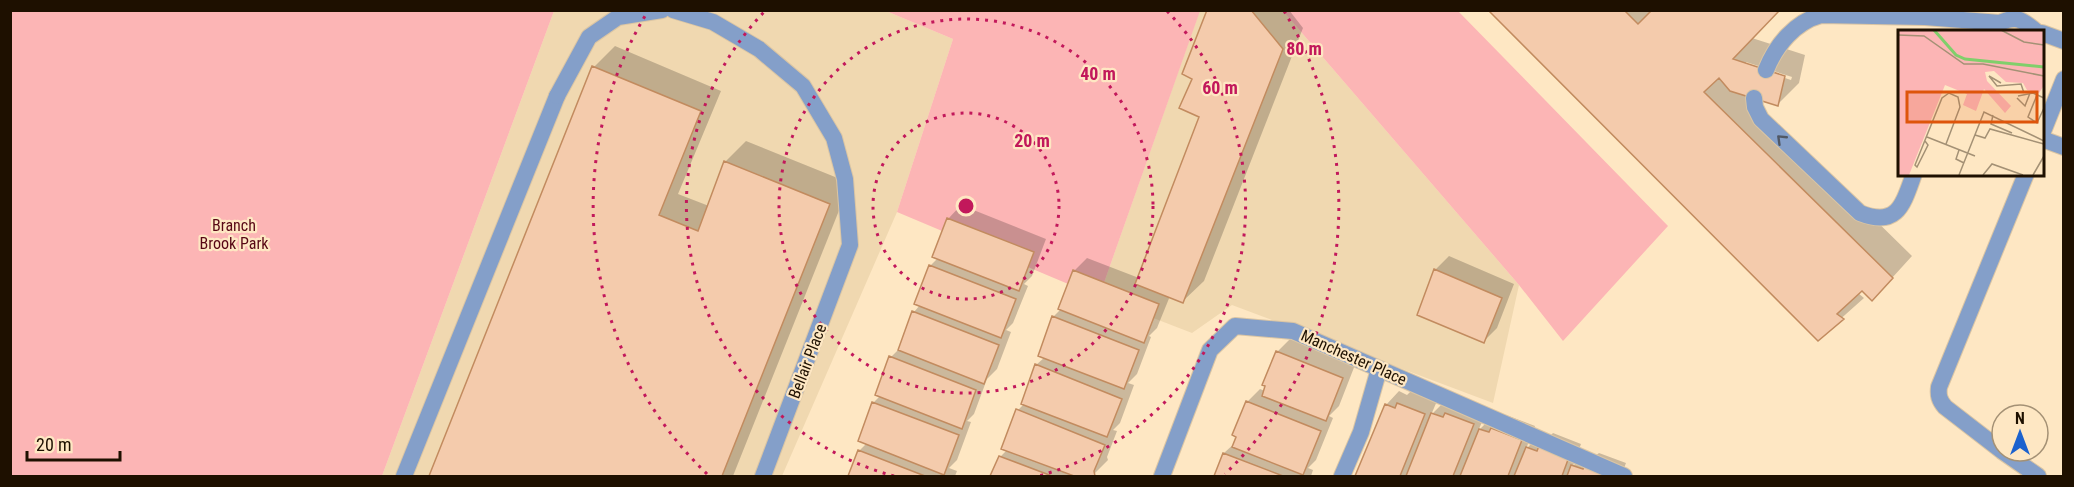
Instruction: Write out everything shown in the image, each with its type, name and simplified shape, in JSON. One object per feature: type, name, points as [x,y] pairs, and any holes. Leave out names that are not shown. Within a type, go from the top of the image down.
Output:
[{"type":"street","points":[[404,477],[557,96],[589,37],[618,17],[662,10]]},
{"type":"street","name":"Bellair Place","points":[[673,10],[713,22],[759,49],[803,86],[834,138],[844,179],[850,245],[763,477]]},
{"type":"street","points":[[1766,69],[1772,56],[1792,31],[1810,18],[1821,15],[1876,13],[1926,17],[1967,26],[2001,27],[2011,18],[2027,22],[2035,30]]},
{"type":"street","points":[[2044,33],[2064,41]]},
{"type":"street","points":[[2044,131],[2064,79]]},
{"type":"street","points":[[1754,98],[1755,107],[1761,119],[1860,213],[1879,219],[1897,212],[1904,202],[1913,176]]},
{"type":"street","points":[[2044,139],[2064,147]]},
{"type":"street","points":[[1990,442],[1945,407],[1938,393],[2025,176]]},
{"type":"street","name":"Manchester Place","points":[[1162,477],[1210,350],[1234,326],[1293,331],[1624,477]]},
{"type":"street","points":[[1342,477],[1361,432],[1380,369]]},
{"type":"street","points":[[2019,463],[2038,477]]},
{"type":"shaded area","points":[[1200,10],[1283,11],[1519,285],[1493,403],[1232,305],[1192,333],[1099,297]]},
{"type":"shaded area","points":[[554,11],[886,11],[953,39],[897,212],[782,476],[382,476]]},
{"type":"green space","name":"Branch Brook Park","points":[[10,11],[554,11],[382,476],[11,476]]},
{"type":"green space","points":[[886,11],[1200,11],[1099,297],[897,212],[953,39]]},
{"type":"green space","points":[[1283,11],[1458,11],[1668,226],[1563,341],[1519,285]]},
{"type":"building","points":[[1207,10],[1251,10],[1283,49],[1183,303],[1135,284],[1199,117],[1179,108],[1192,79],[1182,74]]},
{"type":"building","points":[[1488,10],[1624,10],[1638,24],[1652,10],[1780,10],[1733,59],[1785,76],[1778,106],[1730,91],[1719,78],[1704,92],[1893,278],[1872,301],[1862,291],[1837,314],[1844,319],[1818,341]]},
{"type":"building","points":[[592,66],[701,111],[659,215],[698,231],[724,161],[830,204],[722,476],[429,476]]},
{"type":"building","points":[[947,218],[1034,252],[1019,291],[932,257]]},
{"type":"building","points":[[929,265],[1016,299],[1001,338],[914,304]]},
{"type":"building","points":[[1434,269],[1502,298],[1484,343],[1417,315]]},
{"type":"building","points":[[1073,270],[1159,304],[1144,343],[1058,309]]},
{"type":"building","points":[[912,311],[999,345],[984,384],[898,350]]},
{"type":"building","points":[[1052,316],[1139,350],[1124,389],[1038,356]]},
{"type":"building","points":[[1276,351],[1343,378],[1326,421],[1262,396],[1265,386],[1262,385]]},
{"type":"building","points":[[889,356],[976,390],[962,429],[875,395]]},
{"type":"building","points":[[1035,364],[1122,399],[1107,437],[1021,404]]},
{"type":"building","points":[[1246,401],[1321,431],[1303,475],[1232,447],[1236,437],[1232,435]]},
{"type":"building","points":[[872,402],[959,435],[944,475],[858,441]]},
{"type":"building","points":[[1397,403],[1425,414],[1400,476],[1355,476],[1385,404],[1395,408]]},
{"type":"building","points":[[1016,409],[1105,445],[1094,471],[1095,476],[1074,476],[1001,449]]},
{"type":"building","points":[[1431,413],[1443,417],[1445,413],[1474,424],[1453,476],[1406,476]]},
{"type":"building","points":[[1491,428],[1522,440],[1508,476],[1460,476],[1479,429],[1489,432]]},
{"type":"building","points":[[1539,446],[1569,457],[1562,476],[1514,476],[1526,447],[1537,451]]},
{"type":"building","points":[[858,450],[925,476],[848,476]]},
{"type":"building","points":[[1223,453],[1283,476],[1214,476]]},
{"type":"building","points":[[999,456],[1052,476],[990,476]]},
{"type":"building","points":[[1571,465],[1583,469],[1584,465],[1614,476],[1567,476]]}]
